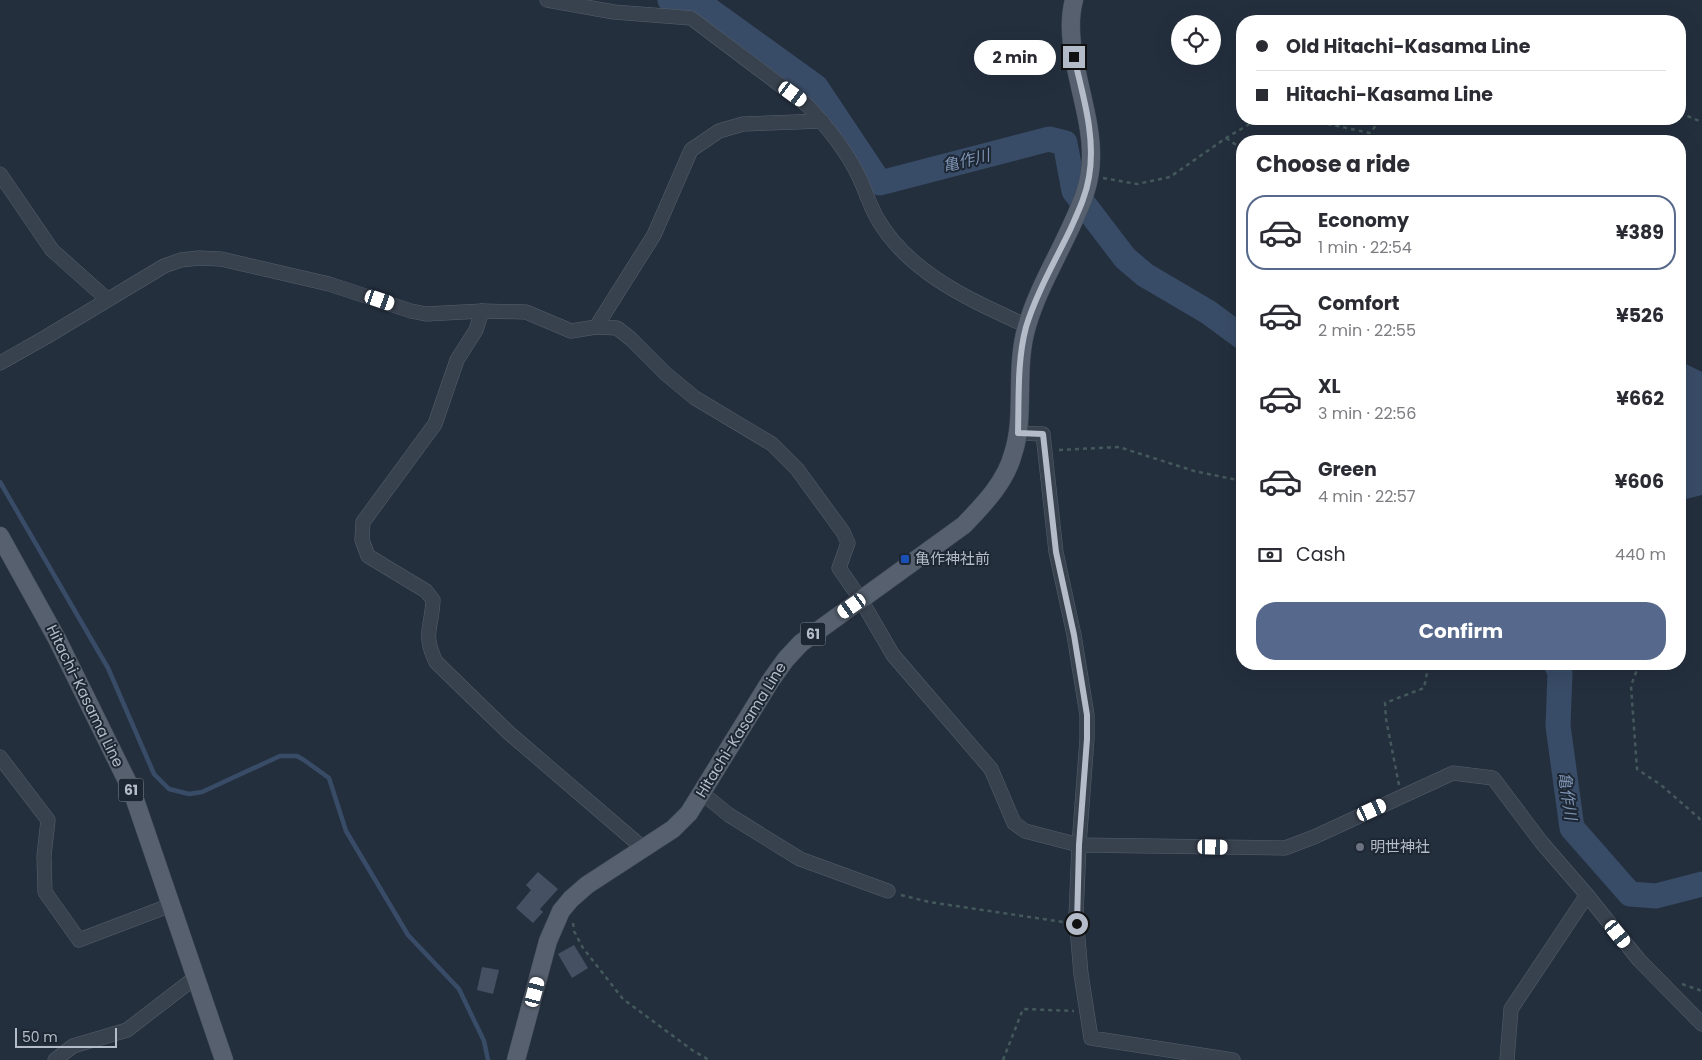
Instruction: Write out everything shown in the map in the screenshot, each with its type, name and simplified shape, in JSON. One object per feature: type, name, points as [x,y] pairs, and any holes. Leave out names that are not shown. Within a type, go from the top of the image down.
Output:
[{"type":"main road","name":"Hitachi-Kasama Line","points":[[516,1060],[548,941],[561,911],[571,899],[587,885],[673,829],[689,813],[786,659],[801,643],[964,526],[987,501],[1006,474],[1014,454],[1018,433],[1019,377],[1022,348],[1027,326],[1044,284],[1084,199],[1090,175],[1091,137],[1071,31],[1074,0]]},
{"type":"main road","name":"Hitachi-Kasama Line","points":[[0,536],[57,638],[132,791],[224,1060]]},
{"type":"street","points":[[547,0],[614,12],[691,18],[807,105],[822,121],[844,148],[877,218],[905,256],[968,299],[1027,326]]},
{"type":"street","points":[[596,327],[654,235],[691,150],[719,132],[743,124],[822,121]]},
{"type":"street","points":[[0,174],[52,250],[108,300]]},
{"type":"street","points":[[0,363],[46,338],[164,266],[181,260],[199,258],[221,259],[328,284],[411,311],[426,314],[482,311],[526,312],[571,331],[596,327],[617,328],[631,339],[666,374],[695,398],[772,444],[796,469],[843,532],[848,543],[839,568],[861,600],[893,655],[991,769],[1014,823],[1025,831],[1079,845],[1285,848],[1314,837],[1453,773],[1493,778],[1542,843],[1639,960],[1702,1024]]},
{"type":"street","points":[[482,311],[476,330],[457,360],[435,424],[363,522],[362,540],[368,556],[426,591],[433,600],[427,637],[429,649],[436,662],[509,733],[643,848]]},
{"type":"street","points":[[1018,433],[1043,434],[1056,552],[1074,635],[1087,715],[1079,845],[1077,924],[1080,974],[1091,1038],[1232,1060]]},
{"type":"street","points":[[0,757],[48,820],[44,856],[45,892],[78,940],[171,906]]},
{"type":"street","points":[[702,794],[729,815],[800,859],[888,891]]},
{"type":"street","points":[[1507,1060],[1511,1010],[1587,895]]},
{"type":"street","points":[[55,1060],[73,1046],[127,1030],[196,977]]},
{"type":"path","points":[[1686,115],[1702,122]]},
{"type":"path","points":[[1090,175],[1137,184],[1170,177],[1248,125]]},
{"type":"path","points":[[1330,125],[1370,134],[1377,125]]},
{"type":"path","points":[[1226,138],[1236,145]]},
{"type":"path","points":[[1045,451],[1119,447],[1194,471],[1236,480]]},
{"type":"path","points":[[1401,796],[1386,719],[1385,703],[1424,688],[1427,673],[1426,670]]},
{"type":"path","points":[[1637,670],[1631,686],[1637,768],[1661,785],[1699,818],[1702,824]]},
{"type":"path","points":[[888,891],[928,902],[1077,924]]},
{"type":"path","points":[[571,899],[574,931],[583,948],[623,999],[692,1050],[709,1060]]},
{"type":"path","points":[[1003,1060],[1024,1009],[1086,1011]]},
{"type":"water","points":[[1686,364],[1702,372],[1702,495],[1686,499]]},
{"type":"building","points":[[538,872],[558,889],[540,909],[543,912],[533,923],[516,908],[531,890],[526,885]]},
{"type":"building","points":[[574,945],[588,968],[572,978],[558,954]]},
{"type":"building","points":[[482,967],[499,970],[493,994],[477,990]]},
{"type":"waterway","name":"亀作川","points":[[670,0],[701,4],[816,87],[880,183],[1049,139],[1065,143],[1074,191],[1125,258],[1145,275],[1208,312],[1236,333]]},
{"type":"waterway","points":[[0,482],[108,668],[154,774],[169,789],[189,794],[202,792],[280,756],[297,756],[329,778],[346,831],[408,935],[459,989],[484,1041],[488,1060]]},
{"type":"waterway","name":"亀作川","points":[[1559,670],[1558,726],[1572,828],[1630,894],[1656,896],[1702,884]]},
{"type":"place","name":"亀作神社前","points":[[905,559]]},
{"type":"place","name":"明世神社","points":[[1360,847]]},
{"type":"route","points":[[1074,57],[1091,137],[1090,175],[1086,194],[1044,284],[1027,326],[1022,348],[1019,377],[1018,433],[1043,434],[1056,552],[1074,635],[1087,715],[1079,845],[1077,924]]}]
